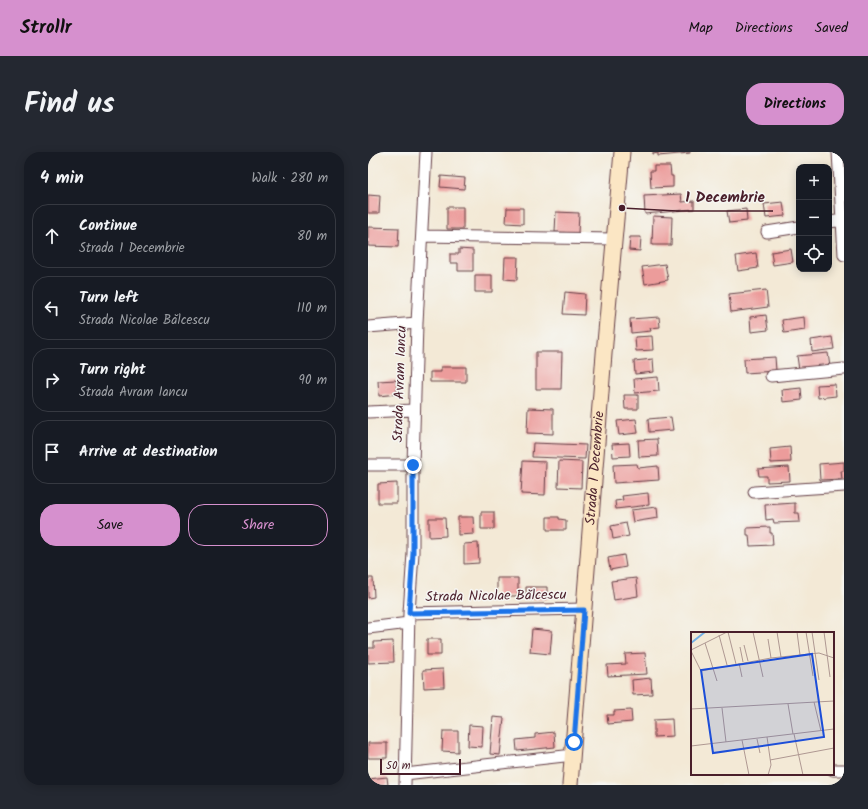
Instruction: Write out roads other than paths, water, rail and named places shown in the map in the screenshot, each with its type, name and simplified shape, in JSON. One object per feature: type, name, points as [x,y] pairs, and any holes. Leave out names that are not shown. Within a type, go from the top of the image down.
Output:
[{"type":"main road","name":"Strada 1 Decembrie","points":[[570,785],[604,347],[622,152]]},
{"type":"street","name":"Strada Avram Iancu","points":[[405,780],[409,618],[413,553],[414,410],[426,152]]},
{"type":"street","points":[[838,152],[844,255]]},
{"type":"street","points":[[832,222],[843,220]]},
{"type":"street","points":[[767,232],[796,227]]},
{"type":"street","points":[[422,236],[614,239]]},
{"type":"street","points":[[368,327],[417,322]]},
{"type":"street","points":[[771,376],[844,369]]},
{"type":"street","points":[[368,412],[414,410]]},
{"type":"street","points":[[368,465],[413,465]]},
{"type":"street","points":[[754,492],[844,486]]},
{"type":"street","name":"Strada Nicolae Bălcescu","points":[[368,628],[409,618],[584,610]]},
{"type":"street","points":[[405,780],[573,755]]},
{"type":"place","name":"1 Decembrie","points":[[622,208]]}]
